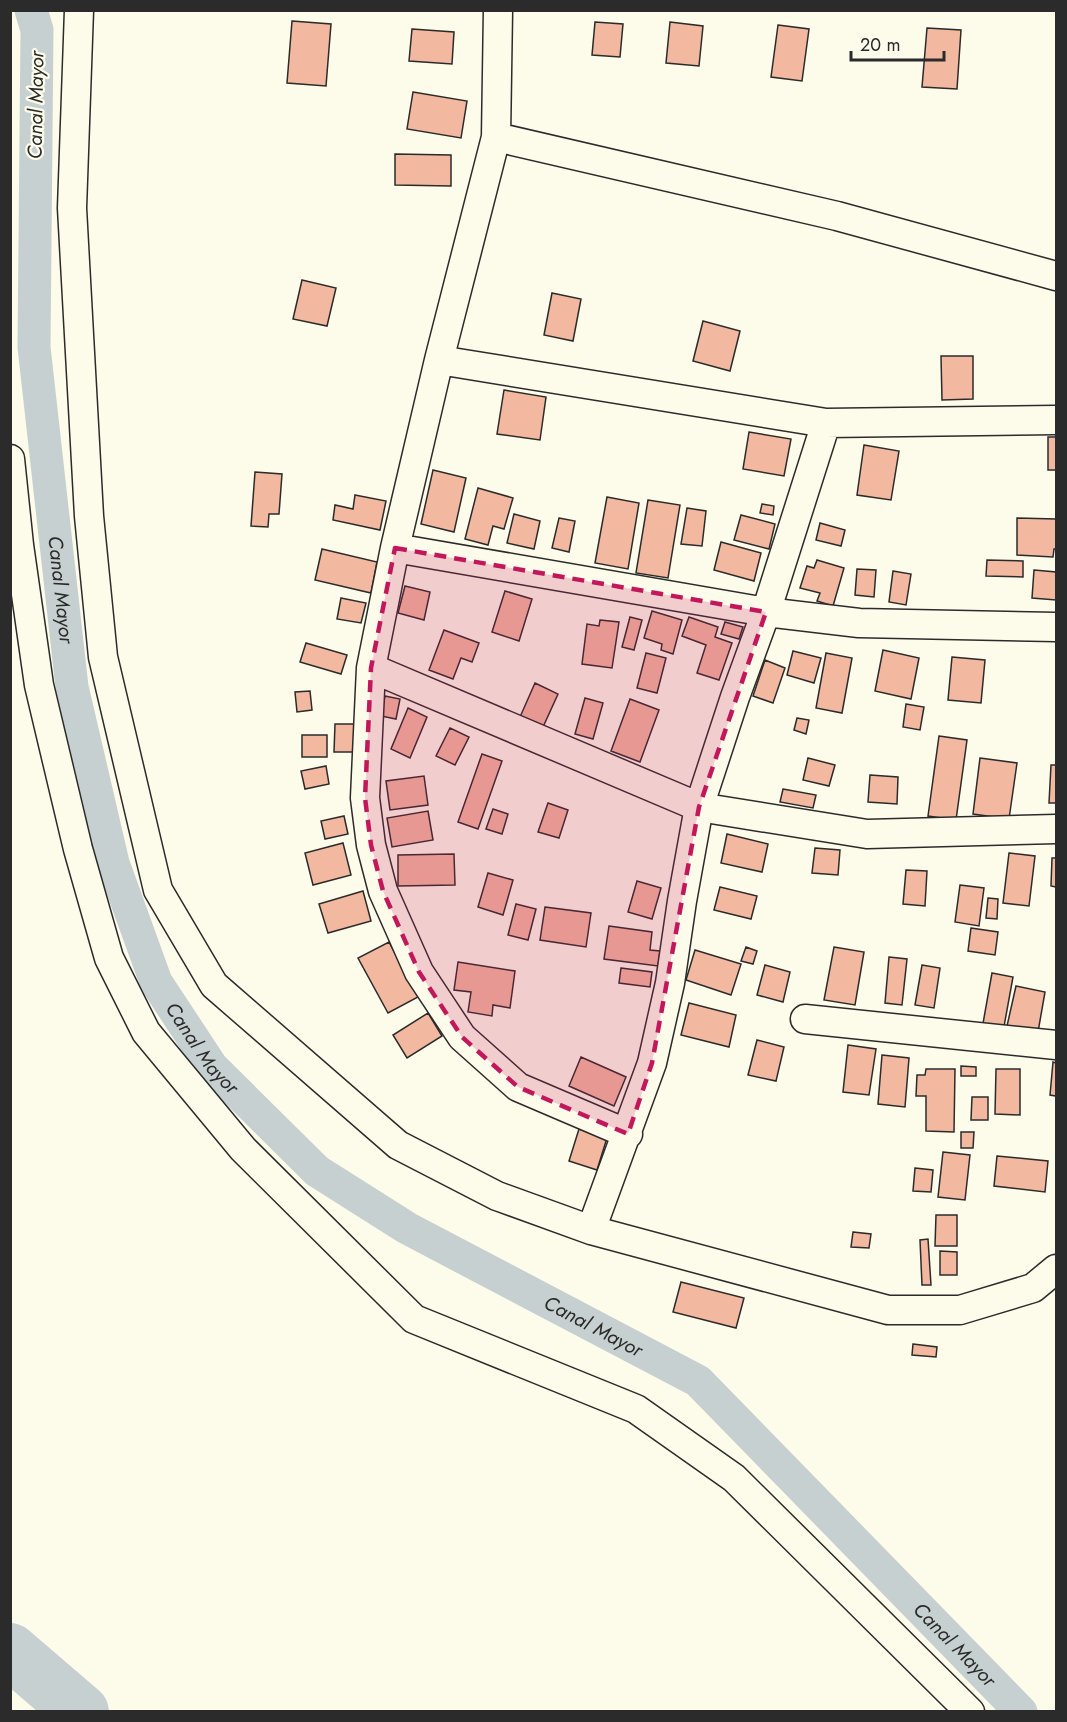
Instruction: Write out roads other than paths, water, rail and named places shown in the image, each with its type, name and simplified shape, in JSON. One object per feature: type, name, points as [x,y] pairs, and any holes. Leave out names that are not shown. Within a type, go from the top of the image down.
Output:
[{"type":"street","points":[[79,10],[72,208],[89,516],[103,657],[158,890],[214,985],[398,1145],[497,1196],[591,1230],[888,1310],[960,1310],[1033,1288],[1056,1269]]},
{"type":"street","points":[[498,10],[496,137],[439,360],[395,548],[371,668],[365,798],[371,846],[382,891],[419,972],[462,1037],[518,1087],[628,1134]]},
{"type":"street","points":[[496,137],[837,216],[1056,276]]},
{"type":"street","points":[[439,360],[825,423],[1056,420]]},
{"type":"street","points":[[591,1230],[652,1064],[670,983],[699,807],[766,612],[825,423]]},
{"type":"street","points":[[10,459],[19,545],[39,685],[78,849],[110,958],[146,1032],[243,1149],[414,1319],[636,1409],[734,1478],[969,1712]]},
{"type":"street","points":[[395,548],[766,612],[859,623],[1056,627]]},
{"type":"street","points":[[371,668],[699,807],[867,834],[1056,829]]},
{"type":"street","points":[[805,1019],[1056,1046]]},
{"type":"waterway","name":"Canal Mayor","points":[[31,10],[37,30],[34,347],[72,687],[113,863],[156,982],[212,1067],[317,1171],[407,1228],[698,1381],[1021,1712]]},
{"type":"waterway","points":[[10,1651],[81,1712]]}]
